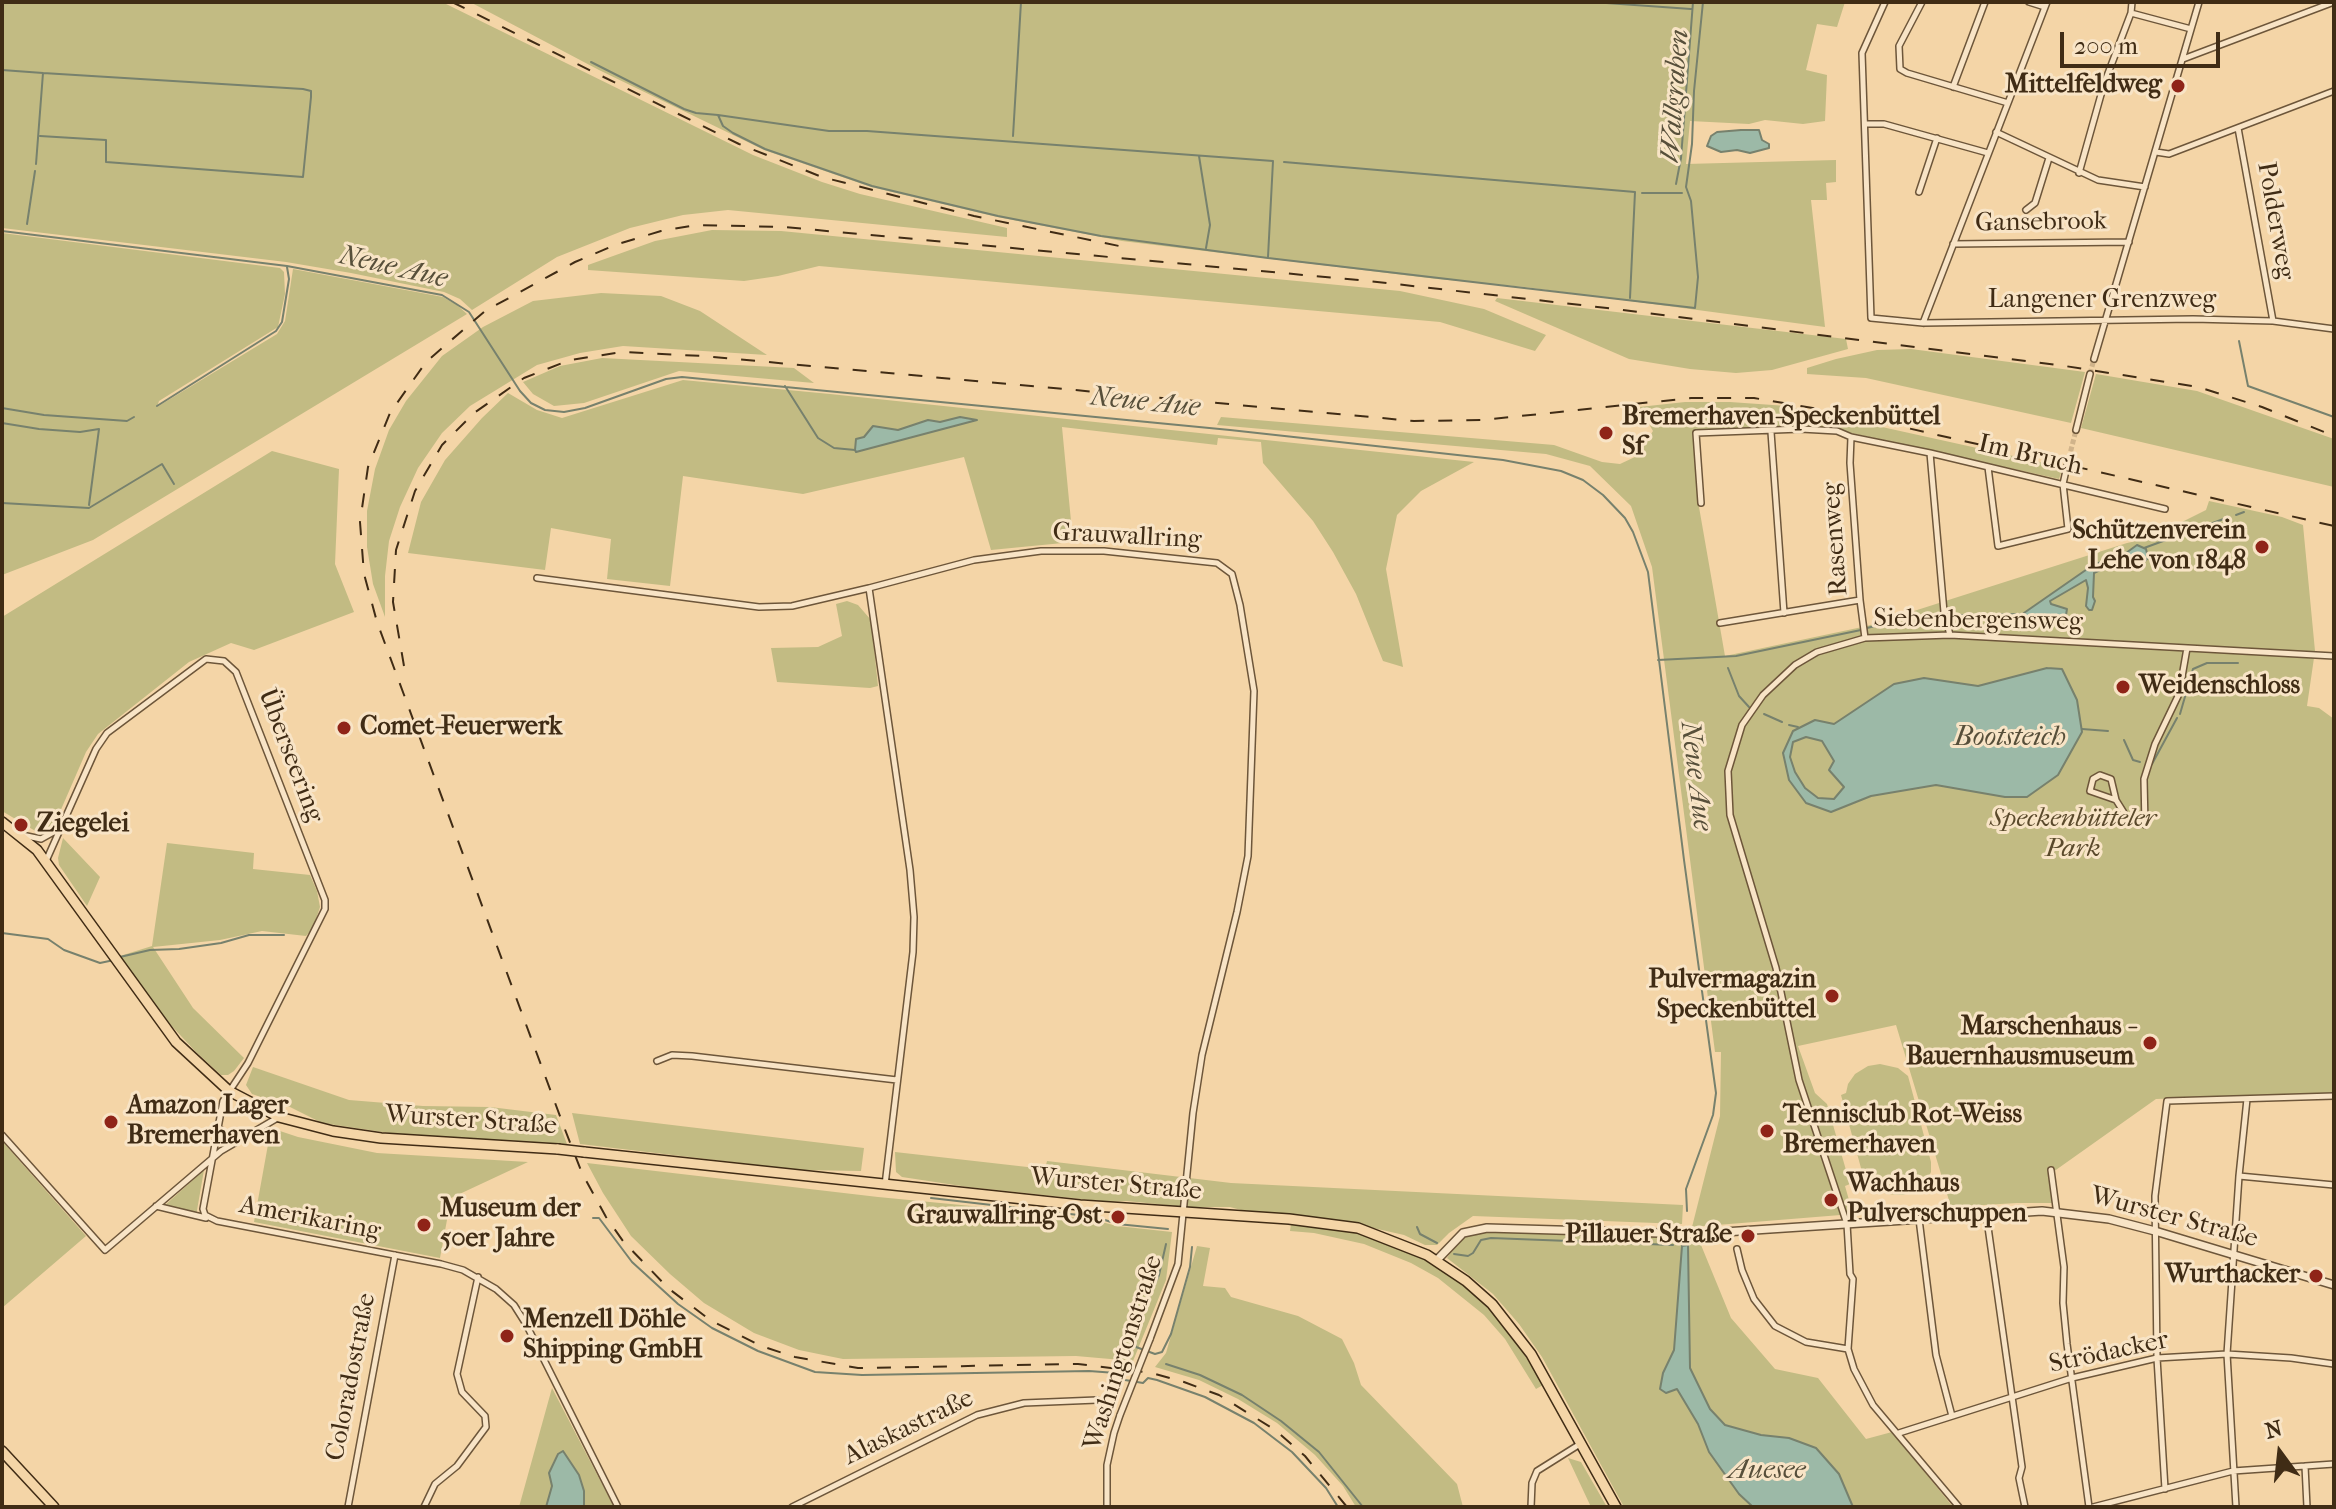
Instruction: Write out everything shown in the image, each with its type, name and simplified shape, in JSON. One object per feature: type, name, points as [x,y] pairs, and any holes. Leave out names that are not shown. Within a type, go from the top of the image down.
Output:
[{"type":"main road","name":"Wurster Straße","points":[[2,822],[22,835],[46,861],[176,1042],[229,1091],[279,1117],[333,1131],[381,1138],[558,1149],[1080,1205],[1341,1224],[1407,1246],[1436,1261]]},
{"type":"main road","points":[[1436,1261],[1477,1288],[1506,1319],[1531,1354],[1616,1507]]},
{"type":"main road","points":[[2,1451],[54,1507]]},
{"type":"street","points":[[1885,2],[1862,53],[1865,124],[1884,124],[1988,153]]},
{"type":"street","points":[[1922,2],[1899,46],[1900,69],[2008,103]]},
{"type":"street","points":[[1953,87],[1985,2]]},
{"type":"street","points":[[1923,323],[2046,4],[2029,2]]},
{"type":"street","points":[[2079,173],[2104,84],[2131,13],[2132,2]]},
{"type":"street","points":[[2094,359],[2199,2]]},
{"type":"street","points":[[2183,59],[2334,2]]},
{"type":"street","points":[[2131,13],[2191,29]]},
{"type":"street","points":[[2156,152],[2169,154],[2334,91]]},
{"type":"street","name":"Langener Grenzweg","points":[[1865,124],[1871,318],[1923,323],[2273,321],[2334,329]]},
{"type":"street","name":"Polderweg","points":[[2238,128],[2273,321]]},
{"type":"street","points":[[1996,132],[2079,173],[2098,180],[2145,187]]},
{"type":"street","points":[[1919,192],[1937,138]]},
{"type":"street","points":[[2026,210],[2035,203],[2049,158]]},
{"type":"street","name":"Gansebrook","points":[[1953,244],[2129,242]]},
{"type":"street","points":[[2076,430],[2090,374]]},
{"type":"street","name":"Im Bruch","points":[[1701,503],[1696,433],[1801,429],[1837,431],[1851,437],[2165,509]]},
{"type":"street","points":[[1771,432],[1784,613]]},
{"type":"street","name":"Rasenweg","points":[[1851,437],[1850,463],[1864,632]]},
{"type":"street","points":[[1930,453],[1944,612],[1950,635]]},
{"type":"street","points":[[1988,467],[1998,546],[2068,529],[2063,484],[2067,466]]},
{"type":"street","name":"Grauwallring","points":[[869,588],[974,560],[1041,551],[1104,551],[1207,560],[1232,574],[1254,691],[1248,856],[1202,1055],[1183,1213]]},
{"type":"street","points":[[537,578],[759,607],[792,606],[869,588],[913,893],[913,952],[885,1185]]},
{"type":"street","points":[[1720,623],[1860,600]]},
{"type":"street","name":"Siebenbergensweg","points":[[1848,1349],[1853,1279],[1850,1274],[1847,1224],[1799,1080],[1776,968],[1730,815],[1728,771],[1742,725],[1779,679],[1795,665],[1864,632],[2334,656]]},
{"type":"street","points":[[2116,800],[2090,791],[2093,779],[2100,775],[2111,779],[2116,800],[2126,816],[2145,825],[2144,779],[2155,744],[2179,694],[2187,648]]},
{"type":"street","name":"Überseering","points":[[46,861],[96,749],[107,733],[206,659],[224,661],[236,672],[325,900],[325,909],[248,1063],[229,1091]]},
{"type":"street","points":[[22,835],[47,838],[60,827]]},
{"type":"street","points":[[657,1061],[672,1055],[692,1056],[897,1080]]},
{"type":"street","name":"Amerikaring","points":[[229,1091],[223,1101],[203,1209],[207,1218],[441,1264],[478,1277],[496,1289],[514,1305],[526,1324],[618,1507]]},
{"type":"street","points":[[2165,1489],[2157,1358],[2155,1196],[2167,1101],[2334,1096]]},
{"type":"street","points":[[2236,1507],[2227,1354],[2232,1254],[2247,1099]]},
{"type":"street","points":[[2,1135],[105,1250],[212,1159],[279,1117]]},
{"type":"street","points":[[218,1127],[228,1137],[239,1141]]},
{"type":"street","points":[[2051,1170],[2064,1267],[2063,1303],[2091,1507],[2233,1471],[2334,1464]]},
{"type":"street","points":[[2239,1176],[2334,1185]]},
{"type":"street","points":[[156,1206],[207,1218]]},
{"type":"street","name":"Wurster Straße","points":[[1436,1261],[1453,1240],[1476,1229],[1670,1234],[1986,1213],[2055,1212],[2109,1219],[2155,1231],[2334,1285]]},
{"type":"street","name":"Washingtonstraße","points":[[1107,1507],[1107,1465],[1120,1415],[1178,1264],[1183,1213]]},
{"type":"street","points":[[1986,1213],[2025,1507]]},
{"type":"street","points":[[1919,1219],[1936,1355],[1952,1416]]},
{"type":"street","points":[[1737,1249],[1754,1299],[1766,1318],[1785,1334],[1806,1342],[1848,1349],[1854,1369],[1873,1405],[1959,1507]]},
{"type":"street","name":"Coloradostraße","points":[[348,1507],[395,1255]]},
{"type":"street","points":[[424,1507],[435,1484],[457,1466],[484,1432],[487,1421],[462,1392],[457,1374],[478,1277]]},
{"type":"street","name":"Strödacker","points":[[1898,1433],[2072,1378],[2157,1358],[2227,1354],[2334,1364]]},
{"type":"street","name":"Alaskastraße","points":[[792,1507],[977,1415],[1024,1403],[1097,1400]]},
{"type":"street","points":[[1531,1507],[1532,1483],[1537,1471],[1580,1444]]},
{"type":"street","points":[[2305,1466],[2307,1507]]},
{"type":"green space","points":[[2,2],[442,2],[753,155],[860,194],[1007,228],[1007,237],[728,210],[683,215],[630,228],[557,257],[472,310],[460,299],[444,292],[351,273],[286,262],[2,228]]},
{"type":"green space","points":[[470,2],[1845,2],[1837,27],[1817,24],[1806,70],[1827,75],[1825,121],[1803,124],[1765,120],[1749,124],[1690,121],[1686,164],[1836,160],[1836,182],[1826,183],[1827,200],[1811,200],[1825,327],[1525,287],[1122,241],[997,217],[871,187],[764,150],[599,70]]},
{"type":"green space","points":[[712,230],[781,231],[1400,291],[1484,309],[1546,335],[1535,351],[1440,322],[819,266],[744,281],[588,270],[588,265],[655,241]]},
{"type":"green space","points":[[2,233],[280,268],[284,272],[285,294],[278,327],[159,401],[157,407],[277,334],[285,321],[293,269],[443,297],[467,314],[93,540],[2,575]]},
{"type":"green space","points":[[601,293],[661,296],[700,311],[767,355],[623,346],[580,353],[537,365],[470,406],[442,433],[418,468],[400,507],[389,541],[385,617],[373,584],[367,547],[367,511],[375,469],[389,430],[406,401],[442,356],[483,327],[533,301]]},
{"type":"green space","points":[[1497,298],[1846,339],[1848,349],[1772,370],[1736,373],[1690,369],[1629,359],[1495,301]]},
{"type":"green space","points":[[1911,349],[2085,372],[2071,423],[1866,378],[1807,374],[1807,368],[1836,359],[1877,350]]},
{"type":"green space","points":[[602,358],[794,368],[814,383],[679,371],[584,403],[554,406],[533,394],[523,382],[560,366]]},
{"type":"green space","points":[[2096,374],[2197,391],[2334,439],[2334,487],[2081,428]]},
{"type":"green space","points":[[683,380],[1474,462],[1421,491],[1397,515],[1386,569],[1403,667],[1383,661],[1356,594],[1333,552],[1313,521],[1263,463],[1261,442],[1218,438],[1217,445],[1062,427],[1073,542],[991,550],[964,457],[803,494],[683,476],[670,586],[607,579],[611,539],[551,528],[545,570],[408,553],[421,502],[445,460],[508,393],[537,410],[562,418]]},
{"type":"green space","name":"Speckenbütteler Park","points":[[1685,402],[1787,406],[2063,467],[2059,479],[1838,430],[1695,432],[1699,507],[1725,656],[1867,626],[2150,538],[2206,510],[2209,501],[2282,517],[2303,525],[2315,651],[2307,706],[2319,708],[2334,719],[2334,1093],[2156,1099],[2053,1172],[2057,1203],[1951,1207],[1896,1025],[1798,1046],[1815,1093],[1827,1104],[1850,1184],[1845,1186],[1853,1214],[1692,1227],[1720,1116],[1721,1052],[1715,1052],[1652,567],[1631,506],[1590,466],[1546,454],[1217,425],[1221,417],[1554,445],[1602,462],[1620,464],[1637,456],[1653,431],[1639,407]]},
{"type":"green space","points":[[272,451],[339,469],[335,564],[354,612],[254,650],[231,643],[189,662],[98,734],[86,752],[56,821],[49,829],[37,832],[2,811],[2,617]]},
{"type":"green space","points":[[847,601],[858,605],[871,620],[878,686],[777,682],[771,648],[818,647],[842,636],[836,604]]},
{"type":"green space","points":[[63,838],[100,877],[87,906],[59,865]]},
{"type":"green space","points":[[167,843],[254,853],[253,869],[310,875],[317,891],[320,907],[313,928],[306,936],[262,931],[220,940],[153,947],[193,1008],[244,1058],[228,1075],[221,1075],[167,1021],[120,956],[152,946]]},
{"type":"green space","points":[[1880,1064],[1898,1068],[1908,1076],[1931,1162],[1931,1172],[1926,1182],[1903,1195],[1886,1194],[1874,1188],[1867,1190],[1841,1095],[1846,1093],[1855,1074],[1868,1066]]},
{"type":"green space","points":[[253,1067],[349,1100],[490,1107],[556,1115],[567,1144],[396,1134],[322,1123],[290,1107],[252,1094],[246,1085]]},
{"type":"green space","points":[[572,1113],[864,1148],[861,1171],[799,1170],[580,1144]]},
{"type":"green space","points":[[271,1128],[298,1137],[377,1153],[528,1162],[451,1198],[440,1258],[254,1222]]},
{"type":"green space","points":[[2,1141],[86,1236],[2,1308]]},
{"type":"green space","points":[[895,1152],[1045,1169],[1047,1161],[1231,1183],[1683,1205],[1682,1224],[1473,1216],[1437,1245],[1425,1245],[1404,1235],[1338,1220],[1256,1214],[1230,1207],[1110,1202],[902,1177],[896,1172]]},
{"type":"green space","points":[[587,1163],[1013,1210],[1172,1232],[1166,1280],[1133,1361],[1076,1356],[843,1359],[799,1350],[754,1333],[704,1303],[631,1236]]},
{"type":"green space","points":[[204,1170],[196,1216],[163,1207]]},
{"type":"green space","points":[[1291,1224],[1375,1238],[1422,1258],[1450,1275],[1477,1296],[1511,1333],[1543,1385],[1536,1389],[1505,1339],[1484,1315],[1438,1278],[1364,1244],[1290,1231]]},
{"type":"green space","points":[[1492,1230],[1692,1238],[1701,1245],[1731,1318],[1775,1369],[1818,1378],[1866,1439],[1892,1432],[1953,1507],[1853,1507],[1839,1474],[1816,1448],[1789,1438],[1761,1435],[1725,1425],[1710,1409],[1690,1368],[1688,1246],[1683,1246],[1674,1350],[1663,1373],[1677,1389],[1698,1424],[1709,1452],[1739,1494],[1753,1507],[1624,1507],[1542,1357],[1519,1324],[1493,1294],[1447,1258],[1457,1243],[1467,1236]]},
{"type":"green space","points":[[1197,1246],[1210,1248],[1203,1286],[1225,1288],[1231,1297],[1298,1316],[1342,1339],[1361,1385],[1457,1484],[1463,1507],[1356,1507],[1343,1486],[1315,1455],[1277,1423],[1199,1380],[1155,1367],[1166,1353]]},
{"type":"green space","points":[[552,1388],[614,1507],[584,1507],[584,1491],[557,1454],[549,1472],[551,1498],[546,1507],[519,1507]]},
{"type":"green space","points":[[1568,1458],[1581,1462],[1607,1507],[1591,1507]]},
{"type":"water","points":[[1759,130],[1769,148],[1750,153],[1737,150],[1721,152],[1707,146],[1711,136],[1717,132]]},
{"type":"water","points":[[960,417],[977,420],[855,450],[856,439],[864,437],[873,426],[898,430],[928,420],[940,422]]},
{"type":"water","points":[[2137,545],[2146,549],[2148,558],[2144,562],[2127,557],[2094,573],[2095,601],[2092,610],[2086,606],[2086,580],[2050,601],[2067,609],[2065,621],[2061,624],[2026,621],[2021,615],[2093,565],[2126,553]]},
{"type":"water","name":"Bootsteich","points":[[2047,668],[2062,669],[2077,700],[2082,732],[2058,775],[2027,797],[2005,797],[1936,785],[1871,796],[1831,812],[1806,803],[1789,780],[1783,753],[1793,731],[1815,720],[1834,724],[1894,684],[1924,678],[1978,686]],"holes":[[[1806,737],[1822,741],[1834,761],[1829,770],[1844,787],[1834,799],[1818,798],[1805,788],[1790,757],[1793,742]]]},
{"type":"water","name":"Auesee","points":[[1688,1245],[1690,1368],[1710,1409],[1725,1425],[1761,1435],[1789,1438],[1816,1448],[1839,1474],[1853,1507],[1753,1507],[1739,1494],[1709,1452],[1698,1424],[1677,1389],[1666,1393],[1660,1389],[1663,1373],[1674,1350],[1682,1246]]},
{"type":"water","points":[[563,1451],[579,1475],[584,1491],[584,1507],[546,1507],[552,1486],[549,1473],[558,1454]]},
{"type":"waterway","points":[[1013,136],[1021,2]]},
{"type":"waterway","points":[[1592,2],[1691,9]]},
{"type":"waterway","name":"Wallgraben","points":[[1676,184],[1681,158],[1693,2]]},
{"type":"waterway","name":"Wallgraben","points":[[591,62],[684,109],[718,115],[723,126],[765,149],[872,186],[998,216],[1101,236],[1695,308],[1698,277],[1691,201],[1686,187],[1703,2]]},
{"type":"waterway","points":[[2,70],[43,73],[36,164]]},
{"type":"waterway","points":[[40,136],[106,140],[106,162],[303,177],[311,97],[311,91],[303,89],[43,73]]},
{"type":"waterway","points":[[718,115],[829,131],[867,131],[1273,161],[1268,257]]},
{"type":"waterway","points":[[1199,156],[1210,225],[1206,248]]},
{"type":"waterway","points":[[1284,162],[1635,192],[1630,298]]},
{"type":"waterway","points":[[27,224],[35,171]]},
{"type":"waterway","points":[[1642,193],[1682,193]]},
{"type":"waterway","name":"Neue Aue","points":[[2,231],[287,266],[442,295],[469,312],[520,391],[531,403],[545,410],[564,412],[585,408],[666,379],[682,377],[1503,460],[1561,471],[1583,480],[1625,518],[1648,572],[1716,1093],[1713,1115],[1686,1189],[1687,1211]]},
{"type":"waterway","points":[[157,406],[276,331],[282,322],[289,279],[287,267]]},
{"type":"waterway","points":[[2239,341],[2248,386],[2334,417]]},
{"type":"waterway","points":[[785,386],[818,438],[834,448],[855,450]]},
{"type":"waterway","points":[[2,408],[44,415],[127,421],[134,417]]},
{"type":"waterway","points":[[2,423],[80,432],[99,429],[89,505]]},
{"type":"waterway","points":[[2,503],[89,508],[162,464],[174,484]]},
{"type":"waterway","points":[[2236,515],[2244,512]]},
{"type":"waterway","points":[[2144,548],[2229,517]]},
{"type":"waterway","points":[[1867,628],[1916,616],[2023,614]]},
{"type":"waterway","points":[[1658,660],[1736,656],[1861,630]]},
{"type":"waterway","points":[[2180,714],[2193,669],[2207,663],[2238,663]]},
{"type":"waterway","points":[[1728,668],[1739,696],[1749,707]]},
{"type":"waterway","points":[[1764,714],[1782,722]]},
{"type":"waterway","points":[[2152,764],[2177,718]]},
{"type":"waterway","points":[[1789,725],[1798,727]]},
{"type":"waterway","points":[[2082,729],[2108,731]]},
{"type":"waterway","points":[[2124,740],[2133,760],[2140,762]]},
{"type":"waterway","points":[[2,933],[48,939],[64,950],[100,963],[114,960]]},
{"type":"waterway","points":[[120,957],[150,950],[221,943],[249,935],[284,935]]},
{"type":"waterway","points":[[931,1198],[1096,1217],[1117,1224],[1168,1229]]},
{"type":"waterway","points":[[593,1218],[599,1218],[632,1262],[678,1304],[712,1328],[758,1351],[815,1372],[862,1375],[1089,1371],[1116,1373],[1125,1380],[1143,1383],[1148,1378],[1157,1380],[1205,1397],[1254,1423],[1292,1452],[1326,1488],[1338,1507]]},
{"type":"waterway","points":[[1417,1227],[1420,1234],[1437,1243]]},
{"type":"waterway","points":[[1454,1254],[1468,1256],[1481,1240],[1491,1238],[1673,1245]]},
{"type":"waterway","points":[[1166,1244],[1159,1275],[1132,1334],[1136,1347],[1155,1354],[1162,1352],[1171,1334],[1190,1267],[1192,1247]]},
{"type":"waterway","points":[[1166,1364],[1200,1375],[1242,1395],[1281,1421],[1319,1452],[1363,1507]]},
{"type":"tunnel","points":[[2090,374],[2094,359]]},
{"type":"tunnel","points":[[2067,466],[2076,430]]},
{"type":"railway","points":[[452,2],[739,144],[822,177],[974,216],[1124,247]]},
{"type":"railway","points":[[1347,1507],[1305,1456],[1275,1430],[1219,1395],[1184,1382],[1152,1373],[1078,1364],[858,1368],[795,1357],[761,1346],[710,1320],[668,1288],[623,1241],[582,1173],[564,1127],[377,622],[364,574],[360,522],[368,467],[390,413],[426,362],[485,311],[575,262],[615,245],[661,231],[696,225],[784,227],[1369,281],[2065,366],[2198,387],[2262,407],[2334,436]]},
{"type":"railway","points":[[404,666],[393,602],[396,550],[415,491],[442,445],[474,413],[524,378],[570,360],[622,352],[702,356],[1414,421],[1483,420],[1691,398],[1754,398],[1842,413],[2334,526]]},
{"type":"place","name":"Mittelfeldweg","points":[[2178,86]]},
{"type":"place","name":"Bremerhaven-Speckenbüttel Sf","points":[[1606,433]]},
{"type":"place","name":"Schützenverein Lehe von 1848","points":[[2262,547]]},
{"type":"place","name":"Weidenschloss","points":[[2123,687]]},
{"type":"place","name":"Comet-Feuerwerk","points":[[344,728]]},
{"type":"place","name":"Ziegelei","points":[[21,825]]},
{"type":"place","name":"Pulvermagazin Speckenbüttel","points":[[1832,996]]},
{"type":"place","name":"Marschenhaus - Bauernhausmuseum","points":[[2150,1043]]},
{"type":"place","name":"Amazon Lager Bremerhaven","points":[[111,1122]]},
{"type":"place","name":"Tennisclub Rot-Weiss Bremerhaven","points":[[1767,1131]]},
{"type":"place","name":"Wachhaus Pulverschuppen","points":[[1831,1200]]},
{"type":"place","name":"Grauwallring-Ost","points":[[1118,1217]]},
{"type":"place","name":"Museum der 50er Jahre","points":[[424,1225]]},
{"type":"place","name":"Pillauer Straße","points":[[1748,1236]]},
{"type":"place","name":"Wurthacker","points":[[2316,1276]]},
{"type":"place","name":"Menzell Döhle Shipping GmbH","points":[[507,1336]]}]
